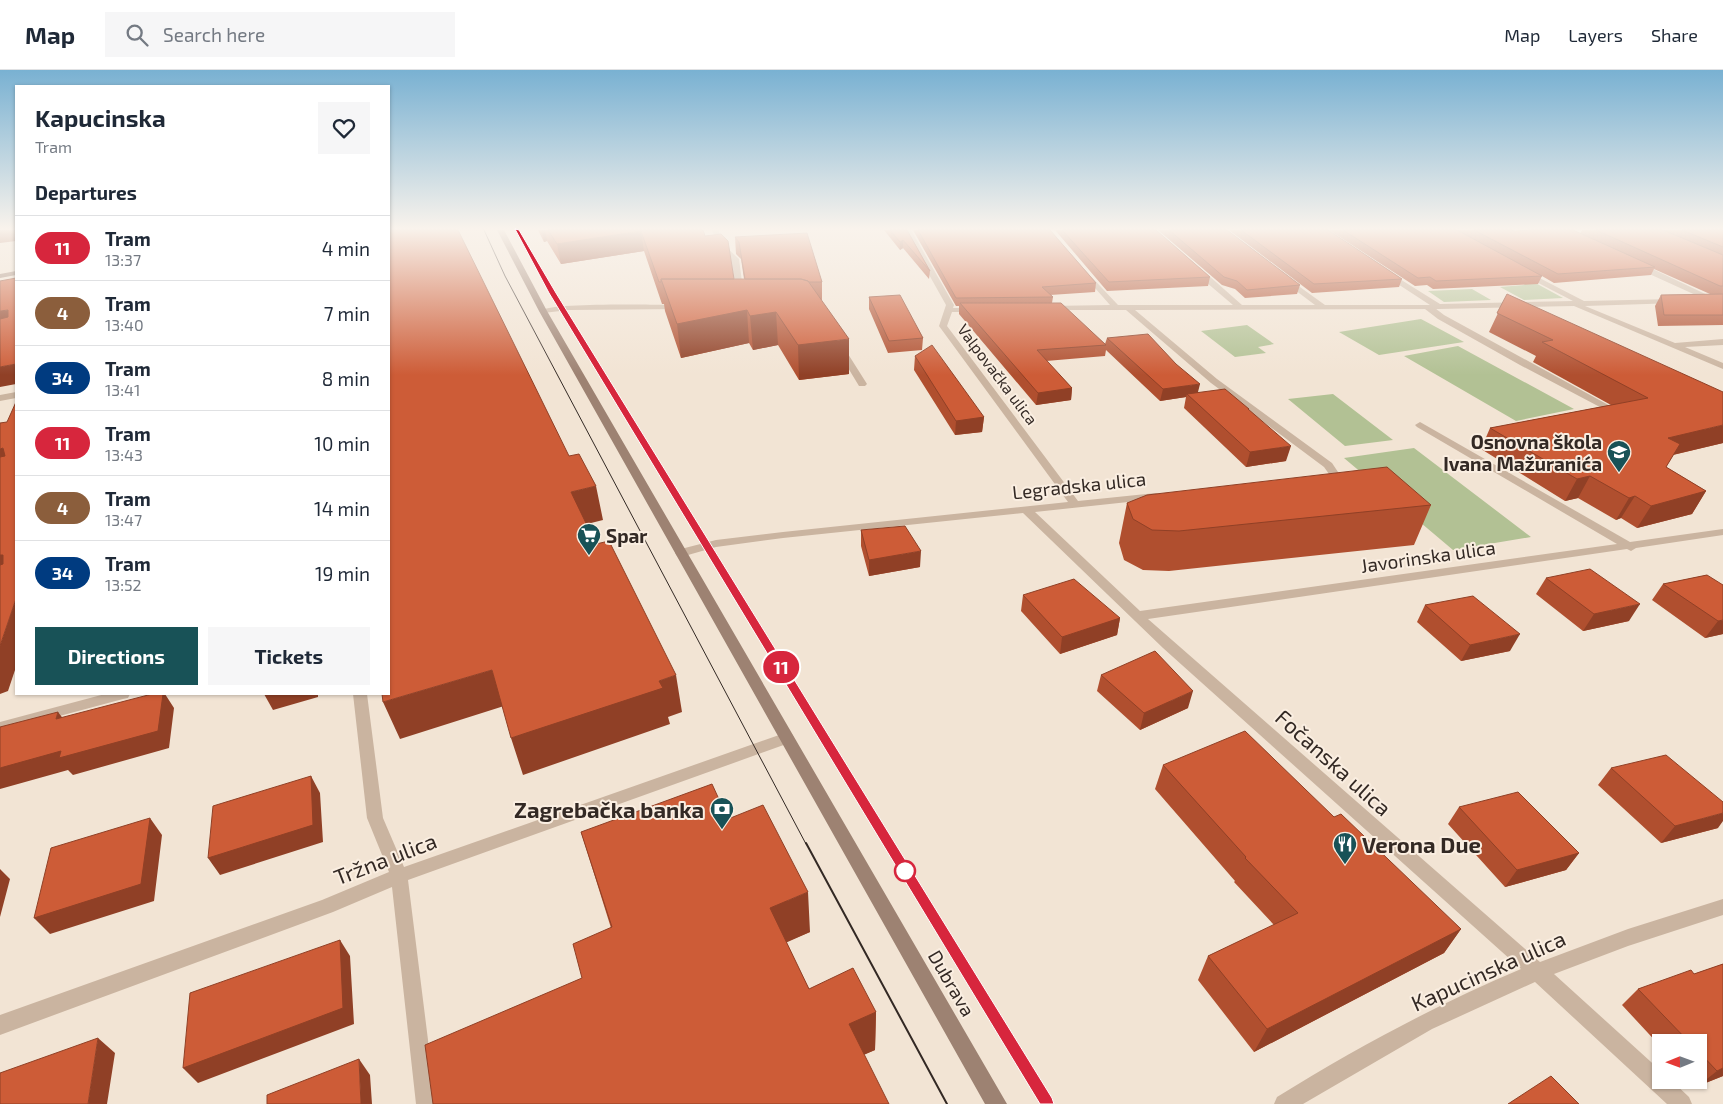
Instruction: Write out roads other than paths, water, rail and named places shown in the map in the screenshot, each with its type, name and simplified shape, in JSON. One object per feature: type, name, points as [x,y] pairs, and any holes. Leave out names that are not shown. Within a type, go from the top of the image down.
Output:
[{"type":"main road","name":"Dubrava","points":[[526,278],[997,1104]]},
{"type":"street","points":[[738,278],[743,307]]},
{"type":"street","name":"Valpovačka ulica","points":[[935,278],[947,298],[949,310],[943,326],[1076,504]]},
{"type":"street","points":[[1092,278],[1122,308],[1214,381],[1328,465],[1335,475],[1330,478],[1313,480]]},
{"type":"street","points":[[1207,278],[1242,308]]},
{"type":"street","points":[[1285,278],[1324,308]]},
{"type":"street","points":[[1395,278],[1439,307]]},
{"type":"street","points":[[1537,278],[1583,303]]},
{"type":"street","points":[[1668,278],[1719,300]]},
{"type":"street","points":[[1696,301],[1719,300]]},
{"type":"street","points":[[1036,308],[1439,307],[1686,301]]},
{"type":"street","points":[[1572,303],[1723,366]]},
{"type":"street","points":[[543,311],[569,308],[688,307]]},
{"type":"street","points":[[1428,307],[1441,317],[1618,413]]},
{"type":"street","points":[[949,310],[984,309]]},
{"type":"street","points":[[1674,346],[1723,342]]},
{"type":"street","points":[[837,344],[862,384]]},
{"type":"street","points":[[0,398],[15,395]]},
{"type":"street","points":[[1420,425],[1631,547]]},
{"type":"street","name":"Legradska ulica","points":[[681,553],[716,544],[783,535],[1165,495]]},
{"type":"street","name":"Fočanska ulica","points":[[1025,510],[1168,645],[1538,972],[1682,1104]]},
{"type":"street","name":"Javorinska ulica","points":[[1138,616],[1631,547],[1723,532]]},
{"type":"street","points":[[0,727],[119,695]]},
{"type":"street","points":[[360,695],[376,818],[399,876],[426,1104]]},
{"type":"street","name":"Tržna ulica","points":[[0,1025],[327,906],[399,876],[787,738]]},
{"type":"street","name":"Kapucinska ulica","points":[[1284,1104],[1360,1058],[1472,1000],[1596,948],[1723,907]]},
{"type":"tram line","points":[[506,278],[806,844]]},
{"type":"tram line","name":"11","points":[[543,278],[810,713],[1046,1104]]},
{"type":"tram line","points":[[545,278],[888,844]]},
{"type":"tram line","points":[[806,843],[947,1104]]},
{"type":"tram line","points":[[887,843],[1046,1104]]},
{"type":"place","name":"Osnovna škola Ivana Mažuranića","points":[[1619,473]]},
{"type":"place","name":"Spar","points":[[589,556]]},
{"type":"place","name":"Zagrebačka banka","points":[[722,830]]},
{"type":"place","name":"Verona Due","points":[[1345,865]]}]
